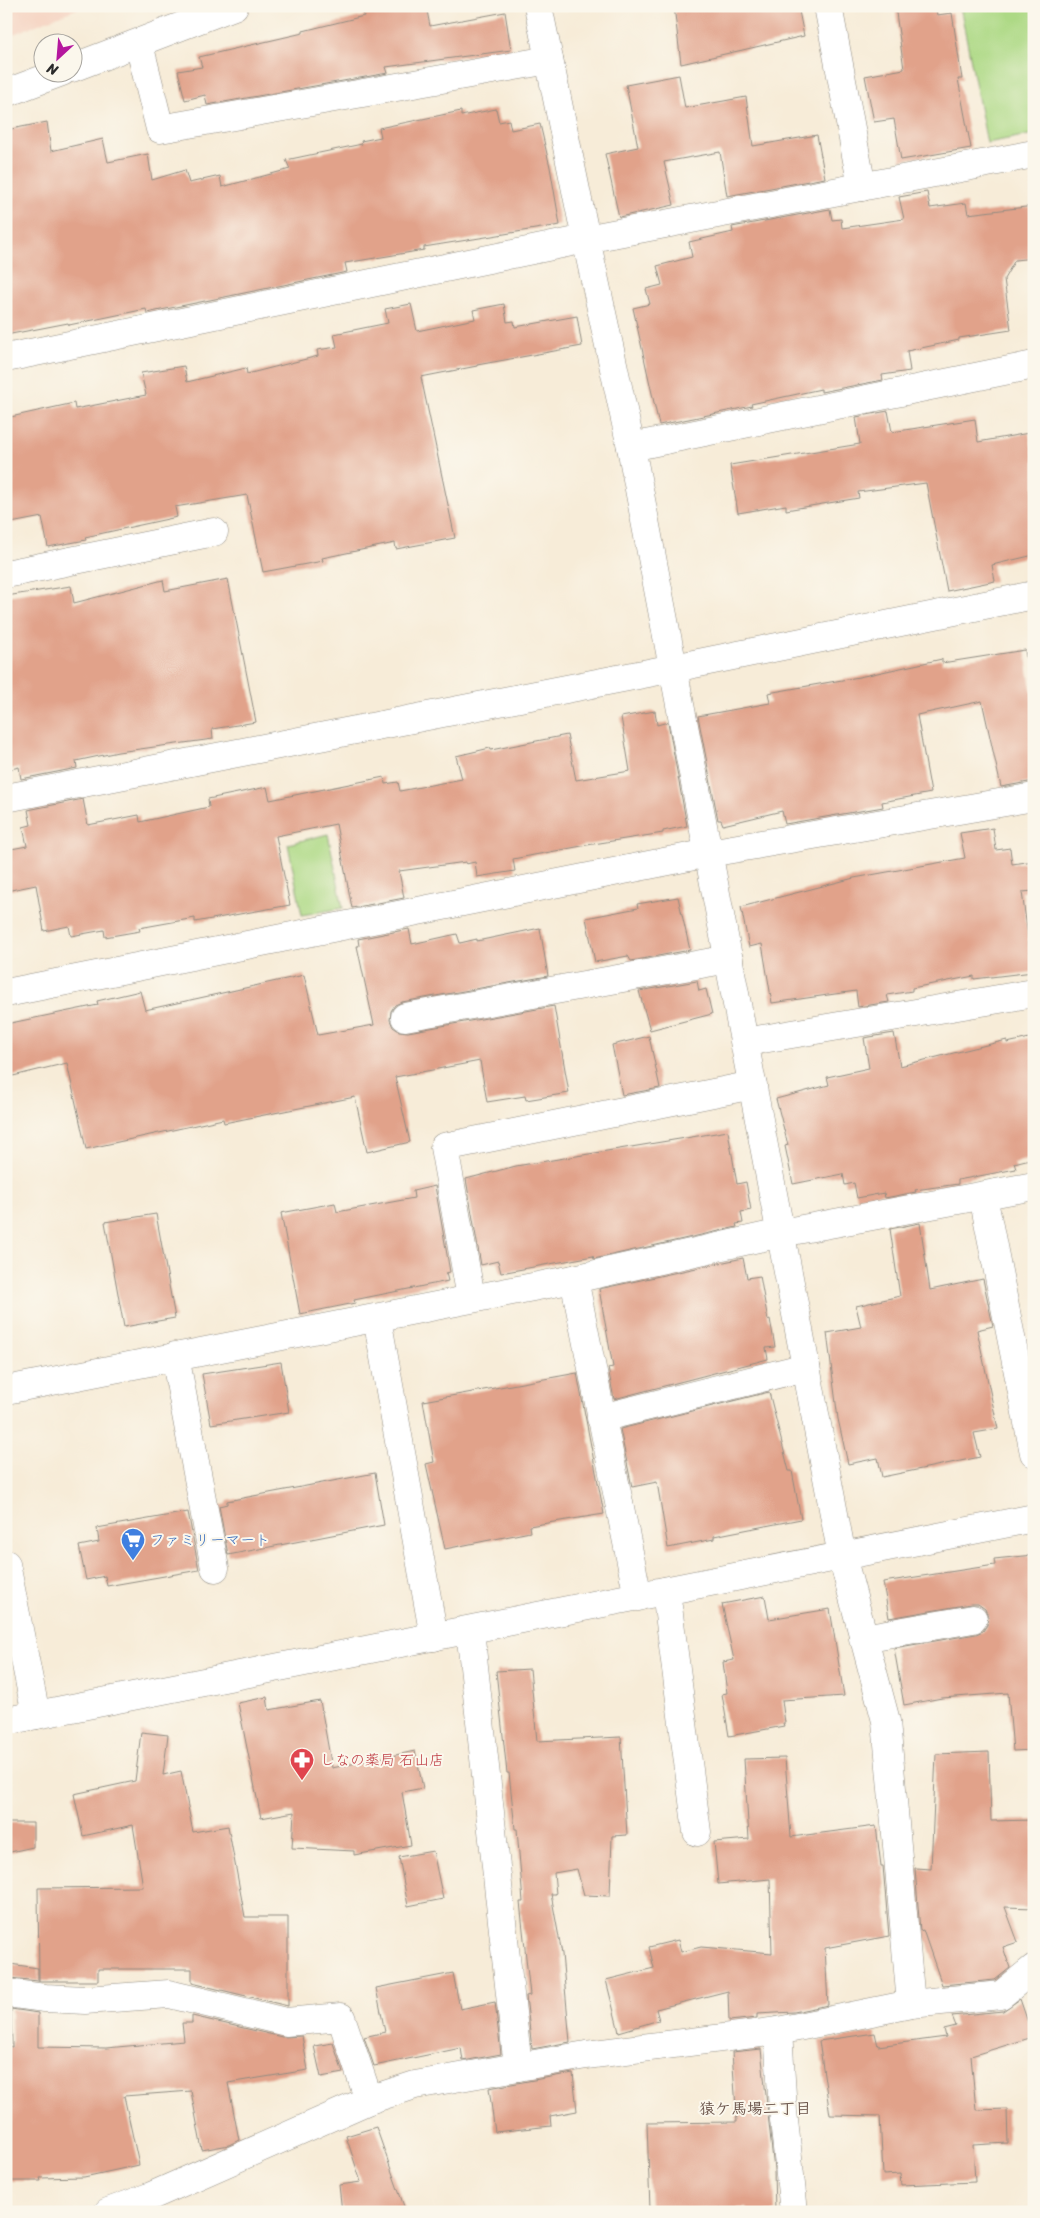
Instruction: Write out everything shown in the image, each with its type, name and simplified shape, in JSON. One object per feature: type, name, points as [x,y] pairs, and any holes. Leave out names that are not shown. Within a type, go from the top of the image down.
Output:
[{"type":"street","points":[[82,64],[234,6]]},
{"type":"street","points":[[538,6],[631,447],[842,1556],[886,1721],[911,2004]]},
{"type":"street","points":[[828,6],[862,187]]},
{"type":"street","points":[[139,44],[160,129],[549,60]]},
{"type":"street","points":[[6,93],[35,82]]},
{"type":"street","points":[[6,358],[586,239],[1034,154]]},
{"type":"street","points":[[631,447],[1034,365]]},
{"type":"street","points":[[6,574],[214,532]]},
{"type":"street","points":[[6,798],[674,668],[1034,595]]},
{"type":"street","points":[[6,993],[709,853],[1034,797]]},
{"type":"street","points":[[405,1017],[729,959]]},
{"type":"street","points":[[745,1042],[1034,993]]},
{"type":"street","points":[[471,1298],[444,1147],[753,1086]]},
{"type":"street","points":[[6,1390],[574,1279],[781,1232],[1034,1186]]},
{"type":"street","points":[[983,1196],[1034,1453]]},
{"type":"street","points":[[574,1279],[638,1597]]},
{"type":"street","points":[[377,1318],[434,1637]]},
{"type":"street","points":[[175,1356],[215,1568]]},
{"type":"street","points":[[601,1418],[806,1367]]},
{"type":"street","points":[[6,1721],[1034,1518]]},
{"type":"street","points":[[6,1564],[36,1715]]},
{"type":"street","points":[[666,1591],[697,1832]]},
{"type":"street","points":[[863,1638],[973,1619]]},
{"type":"street","points":[[470,1630],[518,2067]]},
{"type":"street","points":[[108,2212],[149,2197],[369,2100],[415,2085],[586,2055],[778,2031],[911,2004],[1001,1995],[1034,1968]]},
{"type":"street","points":[[6,1993],[45,1998],[86,2000],[169,1994],[286,2022],[341,2017],[369,2100]]},
{"type":"street","points":[[778,2031],[783,2111],[794,2212]]},
{"type":"shaded area","points":[[6,6],[84,6],[6,37]]},
{"type":"green space","points":[[960,6],[1034,6],[1034,134],[987,143]]},
{"type":"green space","points":[[328,834],[343,908],[302,915],[288,844]]},
{"type":"building","points":[[362,6],[426,6],[430,26],[505,12],[511,50],[386,67],[388,73],[207,105],[205,95],[185,100],[178,71],[202,67],[199,57],[303,33],[303,31],[364,16]]},
{"type":"building","points":[[674,6],[798,6],[804,36],[681,64]]},
{"type":"building","points":[[895,6],[935,6],[937,15],[952,13],[962,79],[958,79],[971,148],[901,160],[894,119],[874,122],[865,76],[904,69]]},
{"type":"building","points":[[679,75],[685,108],[746,97],[753,146],[817,135],[825,178],[727,196],[720,152],[664,162],[674,205],[619,217],[605,154],[638,147],[626,85]]},
{"type":"building","points":[[496,109],[499,122],[509,120],[511,130],[540,124],[560,225],[424,247],[424,250],[345,263],[347,272],[147,313],[146,309],[69,325],[68,323],[6,335],[6,130],[47,122],[51,151],[103,139],[108,162],[148,154],[152,180],[185,170],[189,183],[220,176],[222,187],[290,169],[286,160],[362,144],[361,141],[381,137],[379,128],[461,111],[461,116]]},
{"type":"building","points":[[927,192],[930,208],[966,203],[968,214],[1034,206],[1034,258],[1015,260],[1004,279],[1011,330],[959,338],[959,340],[907,351],[910,371],[882,375],[883,380],[821,392],[821,389],[751,404],[752,406],[659,425],[633,308],[650,304],[646,289],[662,285],[657,266],[692,257],[689,242],[733,232],[732,227],[830,209],[832,220],[841,219],[842,228],[904,219],[899,197]]},
{"type":"building","points":[[411,304],[417,331],[475,319],[473,310],[504,304],[507,322],[514,321],[515,327],[577,316],[582,346],[421,377],[455,538],[396,549],[395,543],[322,558],[323,561],[263,572],[247,495],[175,507],[177,517],[85,537],[86,540],[48,547],[42,517],[6,524],[6,418],[74,403],[75,409],[146,395],[141,373],[184,366],[187,382],[246,368],[247,374],[318,356],[317,350],[337,347],[334,334],[388,323],[385,309]]},
{"type":"building","points":[[888,411],[892,432],[975,419],[978,442],[1029,433],[1034,458],[1034,555],[992,565],[995,581],[947,591],[926,483],[858,492],[859,498],[786,510],[786,505],[738,513],[730,465],[860,444],[856,417]]},
{"type":"building","points":[[228,579],[256,722],[212,729],[213,739],[118,752],[76,761],[77,768],[21,779],[19,767],[11,769],[6,746],[6,596],[71,586],[74,603],[163,580],[165,591]]},
{"type":"building","points":[[1025,650],[1034,708],[1034,781],[1001,787],[982,701],[917,715],[931,793],[882,802],[883,807],[785,824],[782,811],[723,825],[721,820],[718,820],[698,716],[770,703],[768,693],[859,677],[942,659],[942,663]]},
{"type":"building","points":[[655,711],[657,725],[668,722],[687,826],[663,831],[663,833],[513,859],[515,871],[477,877],[475,862],[399,871],[404,898],[352,908],[336,824],[276,836],[290,905],[195,922],[195,918],[139,928],[140,931],[105,937],[104,930],[71,936],[69,926],[44,931],[36,885],[6,891],[6,850],[27,846],[23,827],[31,825],[28,810],[83,799],[88,825],[139,815],[140,822],[209,807],[208,799],[267,787],[270,800],[384,777],[385,784],[398,782],[400,791],[462,779],[456,756],[490,748],[491,750],[567,735],[576,780],[630,771],[621,717]]},
{"type":"building","points":[[993,828],[996,850],[1010,848],[1012,864],[1034,861],[1034,891],[1022,892],[1033,972],[974,979],[974,976],[912,988],[912,991],[887,995],[889,1002],[858,1007],[856,991],[772,1003],[762,944],[749,947],[741,907],[854,878],[965,858],[960,833]]},
{"type":"building","points":[[678,897],[690,950],[631,961],[628,956],[595,962],[586,918],[638,908],[637,904]]},
{"type":"building","points":[[540,928],[548,976],[402,1002],[395,1005],[391,1011],[390,1020],[393,1027],[399,1031],[408,1032],[554,1006],[569,1093],[526,1100],[525,1096],[487,1102],[480,1061],[395,1077],[410,1142],[367,1152],[355,1097],[224,1123],[223,1119],[86,1149],[67,1063],[13,1076],[6,1051],[6,1024],[98,1005],[97,1001],[140,991],[145,1010],[304,975],[318,1035],[374,1025],[357,946],[359,946],[358,939],[409,929],[412,944],[457,934],[460,943]]},
{"type":"building","points":[[697,981],[699,991],[706,989],[712,1014],[650,1030],[639,991]]},
{"type":"building","points":[[894,1033],[900,1066],[1007,1040],[1007,1043],[1034,1037],[1034,1158],[1014,1163],[1016,1169],[958,1180],[958,1184],[915,1190],[916,1192],[885,1198],[884,1193],[857,1198],[854,1183],[845,1185],[843,1174],[793,1184],[785,1146],[788,1145],[776,1099],[829,1085],[827,1077],[869,1068],[864,1038]]},
{"type":"building","points":[[649,1036],[660,1088],[622,1095],[612,1045]]},
{"type":"building","points":[[728,1131],[737,1184],[746,1182],[751,1210],[741,1212],[743,1223],[736,1224],[737,1227],[594,1259],[593,1256],[501,1273],[498,1261],[481,1265],[466,1179],[516,1166]]},
{"type":"building","points":[[435,1186],[450,1272],[446,1273],[448,1281],[354,1300],[355,1303],[300,1314],[281,1213],[335,1203],[337,1212],[414,1198],[413,1191]]},
{"type":"building","points":[[156,1214],[175,1318],[124,1327],[105,1222]]},
{"type":"building","points":[[920,1223],[930,1290],[983,1279],[993,1326],[977,1330],[998,1429],[974,1433],[980,1457],[882,1477],[878,1458],[848,1464],[838,1419],[827,1333],[861,1327],[856,1306],[900,1296],[890,1229]]},
{"type":"building","points":[[743,1258],[747,1278],[760,1276],[775,1347],[766,1348],[768,1359],[614,1399],[608,1368],[613,1367],[599,1289]]},
{"type":"building","points":[[281,1362],[289,1412],[211,1424],[202,1374]]},
{"type":"building","points":[[577,1373],[604,1514],[529,1526],[530,1532],[445,1549],[426,1464],[434,1462],[423,1401]]},
{"type":"building","points":[[769,1392],[789,1471],[792,1471],[801,1519],[714,1536],[714,1539],[668,1548],[657,1482],[632,1487],[620,1429]]},
{"type":"building","points":[[375,1473],[384,1525],[228,1555],[219,1506],[227,1504],[227,1501]]},
{"type":"building","points":[[188,1512],[199,1570],[107,1586],[105,1576],[86,1580],[79,1546],[99,1542],[97,1528]]},
{"type":"building","points":[[1034,1555],[1034,1750],[1013,1751],[1008,1693],[942,1698],[904,1705],[894,1648],[976,1634],[983,1631],[987,1625],[988,1616],[985,1609],[978,1604],[971,1604],[889,1618],[883,1582],[995,1565],[994,1559]]},
{"type":"building","points":[[765,1596],[769,1619],[830,1609],[844,1696],[782,1700],[784,1726],[729,1736],[722,1694],[727,1693],[723,1662],[734,1660],[722,1604]]},
{"type":"building","points":[[530,1669],[537,1741],[621,1737],[627,1835],[612,1836],[610,1896],[584,1895],[577,1869],[554,1873],[556,1894],[551,1894],[562,1954],[570,2042],[532,2049],[526,1996],[530,1995],[520,1902],[523,1902],[517,1829],[515,1829],[509,1773],[507,1773],[496,1671]]},
{"type":"building","points":[[267,1697],[269,1710],[320,1701],[332,1768],[415,1751],[423,1788],[402,1792],[411,1845],[354,1855],[354,1851],[292,1848],[294,1812],[261,1818],[238,1703]]},
{"type":"building","points":[[141,1732],[168,1735],[163,1775],[181,1771],[193,1832],[228,1826],[245,1917],[288,1917],[288,2006],[192,1983],[192,1969],[98,1969],[98,1981],[39,1981],[38,1888],[143,1887],[133,1825],[83,1836],[74,1794],[135,1781]]},
{"type":"building","points":[[989,1752],[991,1821],[1034,1820],[1034,1908],[1005,1907],[1018,1942],[1003,1947],[1010,1968],[995,1980],[942,1985],[923,1930],[920,1931],[915,1868],[931,1869],[936,1754]]},
{"type":"building","points":[[785,1758],[791,1837],[876,1826],[881,1866],[883,1866],[889,1936],[825,1948],[828,2005],[794,2012],[757,2014],[757,2018],[729,2021],[728,1991],[656,2009],[659,2020],[619,2032],[606,1980],[654,1968],[649,1947],[678,1940],[681,1952],[701,1947],[772,1953],[770,1879],[718,1884],[714,1842],[749,1839],[744,1759]]},
{"type":"building","points":[[6,1823],[33,1823],[33,1847],[6,1853]]},
{"type":"building","points":[[433,1851],[443,1899],[408,1906],[399,1857]]},
{"type":"building","points":[[10,1964],[38,1968],[38,1981],[10,1978]]},
{"type":"building","points":[[453,1973],[460,2009],[495,2002],[501,2054],[463,2061],[461,2048],[374,2066],[364,2037],[385,2032],[376,1988]]},
{"type":"building","points":[[1020,1999],[1033,2037],[971,2056],[976,2110],[1007,2109],[1008,2143],[973,2145],[975,2182],[901,2185],[900,2174],[883,2175],[880,2116],[830,2115],[819,2041],[875,2033],[878,2046],[946,2037],[944,2029],[956,2026],[952,2016],[1003,2011]]},
{"type":"building","points":[[11,2009],[38,2013],[38,2047],[106,2048],[184,2041],[182,2023],[192,2023],[192,2016],[282,2037],[302,2036],[308,2070],[228,2083],[239,2140],[229,2145],[202,2150],[191,2091],[124,2096],[139,2165],[84,2177],[40,2178],[41,2181],[6,2181],[6,2046],[12,2047]]},
{"type":"building","points":[[333,2043],[343,2073],[321,2077],[314,2046]]},
{"type":"building","points":[[761,2049],[774,2170],[775,2212],[747,2212],[746,2208],[650,2210],[647,2123],[737,2122],[732,2052]]},
{"type":"building","points":[[573,2073],[577,2111],[550,2116],[551,2126],[495,2132],[489,2088]]},
{"type":"building","points":[[376,2127],[406,2212],[342,2212],[339,2185],[361,2182],[346,2136]]},
{"type":"place","name":"ファミリーマート","points":[[133,1561]]},
{"type":"place","name":"しなの薬局 石山店","points":[[302,1781]]},
{"type":"district","name":"猿ケ馬場二丁目","points":[[755,2108]]}]
